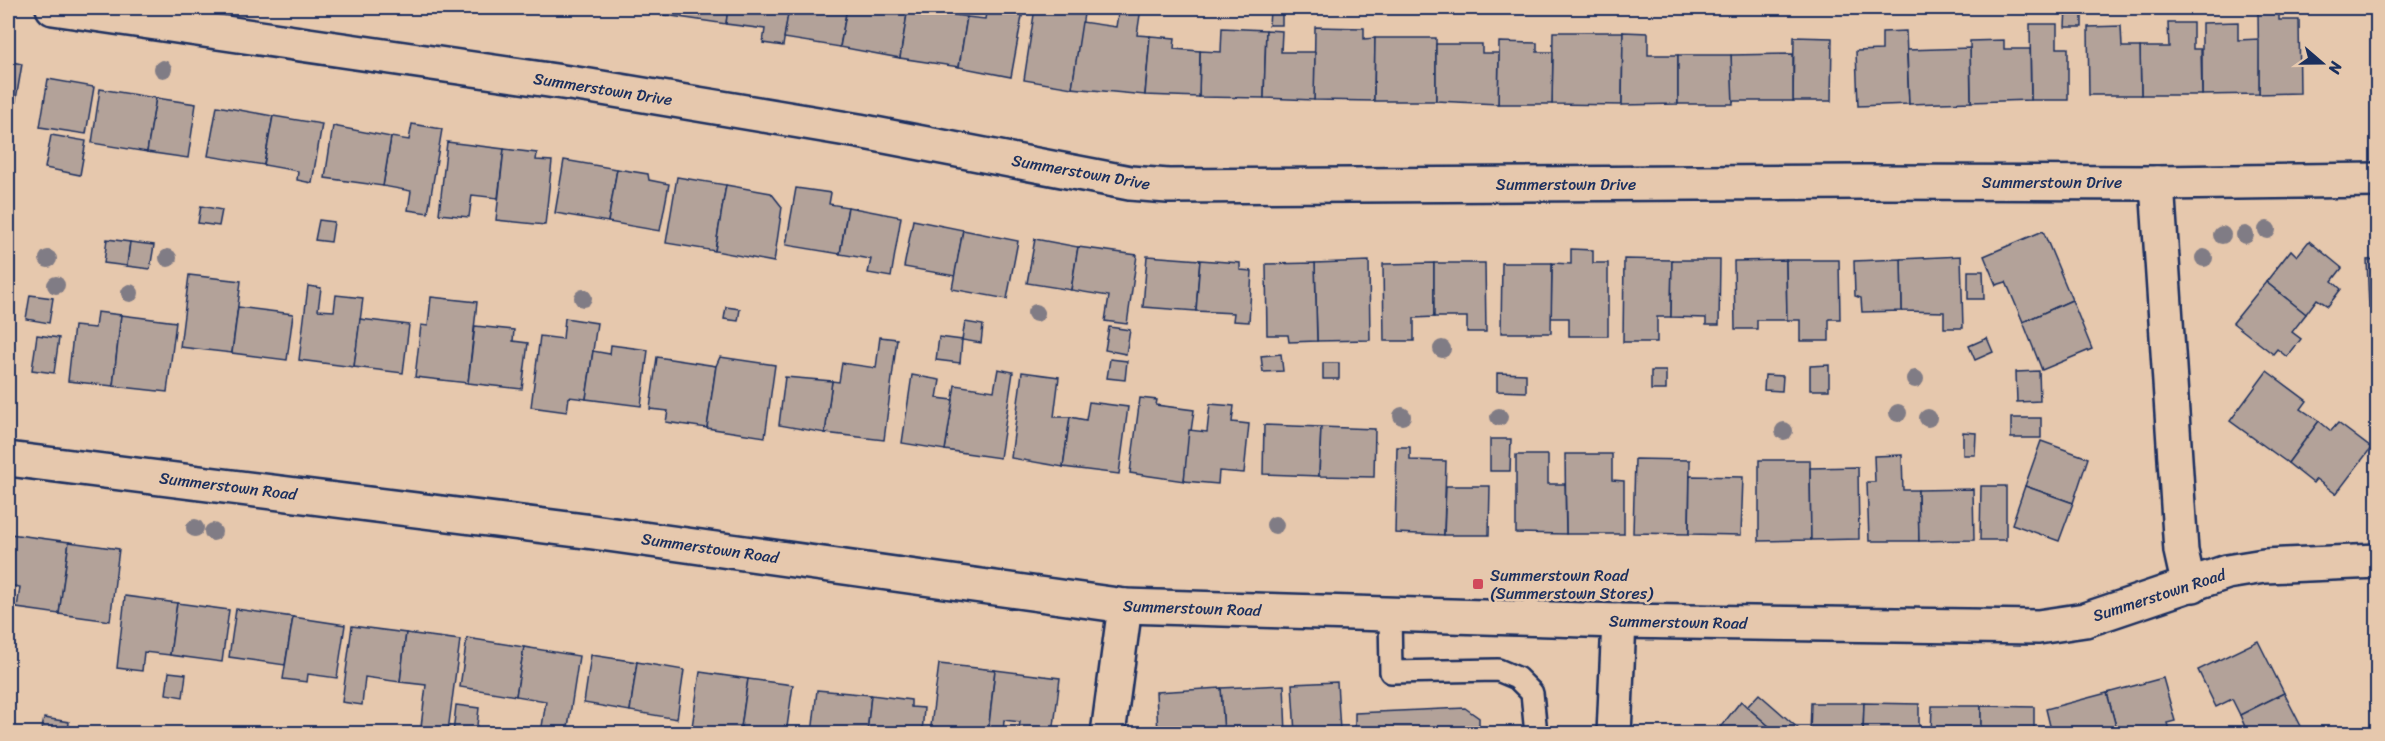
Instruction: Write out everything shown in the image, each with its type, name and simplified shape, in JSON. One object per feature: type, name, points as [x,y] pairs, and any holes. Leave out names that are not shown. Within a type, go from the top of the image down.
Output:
[{"type":"street","name":"Summerstown Drive","points":[[54,8],[590,86],[859,131],[1130,183],[1160,186],[1864,182],[2157,183],[2378,180]]},
{"type":"street","points":[[2157,183],[2181,551],[2185,569],[2193,585]]},
{"type":"street","name":"Summerstown Road","points":[[8,459],[602,533],[1125,606],[1619,621],[2038,627],[2085,620],[2227,572],[2264,566],[2378,561]]},
{"type":"street","points":[[1108,734],[1125,606]]},
{"type":"street","points":[[1614,734],[1619,621]]},
{"type":"lane","points":[[1390,614],[1391,672],[1498,670],[1517,678],[1532,693],[1536,734]]},
{"type":"building","points":[[617,8],[666,8],[665,15]]},
{"type":"building","points":[[666,8],[728,8],[726,24],[665,15]]},
{"type":"building","points":[[728,8],[789,8],[783,46],[763,43],[765,29],[726,24]]},
{"type":"building","points":[[789,8],[847,8],[840,47],[784,38]]},
{"type":"building","points":[[847,8],[908,8],[900,58],[840,47]]},
{"type":"building","points":[[908,8],[945,8],[944,13],[967,17],[959,67],[900,58]]},
{"type":"building","points":[[987,8],[1023,11],[1011,77],[959,67],[967,17],[985,19]]},
{"type":"building","points":[[1035,8],[1084,14],[1072,88],[1024,80]]},
{"type":"building","points":[[1119,8],[1141,8],[1137,35],[1150,36],[1145,95],[1072,88],[1082,22],[1116,27]]},
{"type":"building","points":[[2066,8],[2082,8],[2082,27],[2065,27]]},
{"type":"building","points":[[1270,11],[1282,11],[1282,25],[1269,25]]},
{"type":"building","points":[[2258,12],[2279,12],[2279,20],[2299,20],[2300,93],[2259,94]]},
{"type":"building","points":[[2238,22],[2238,40],[2259,39],[2259,94],[2202,95],[2202,23]]},
{"type":"building","points":[[2168,23],[2193,23],[2193,49],[2201,49],[2202,95],[2141,95],[2140,47],[2169,47]]},
{"type":"building","points":[[2030,24],[2057,24],[2057,48],[2068,48],[2068,100],[2031,100]]},
{"type":"building","points":[[2121,26],[2122,47],[2140,47],[2141,95],[2089,95],[2088,27]]},
{"type":"building","points":[[1315,27],[1364,28],[1364,39],[1375,38],[1374,101],[1314,100]]},
{"type":"building","points":[[1222,28],[1266,30],[1264,98],[1199,97],[1200,51],[1221,52]]},
{"type":"building","points":[[1266,30],[1282,31],[1281,52],[1315,52],[1314,100],[1264,98]]},
{"type":"building","points":[[1906,31],[1909,104],[1858,106],[1856,51],[1882,50],[1882,32]]},
{"type":"building","points":[[1553,32],[1623,32],[1622,105],[1552,104]]},
{"type":"building","points":[[1623,32],[1648,33],[1648,55],[1678,55],[1678,104],[1622,105]]},
{"type":"building","points":[[1150,36],[1175,38],[1174,49],[1200,51],[1199,97],[1145,95]]},
{"type":"building","points":[[1794,37],[1832,38],[1831,101],[1793,101]]},
{"type":"building","points":[[1375,38],[1436,38],[1436,101],[1374,101]]},
{"type":"building","points":[[2004,40],[2004,49],[2030,49],[2031,100],[1971,102],[1970,41]]},
{"type":"building","points":[[1499,42],[1537,43],[1537,52],[1553,52],[1552,104],[1498,104]]},
{"type":"building","points":[[1436,44],[1482,44],[1482,53],[1499,53],[1498,104],[1436,101]]},
{"type":"building","points":[[1970,48],[1971,102],[1909,104],[1907,50]]},
{"type":"building","points":[[1793,54],[1793,101],[1732,101],[1731,55]]},
{"type":"building","points":[[1678,55],[1731,55],[1733,104],[1678,104]]},
{"type":"building","points":[[8,61],[22,64],[12,123],[8,122]]},
{"type":"building","points":[[48,79],[94,87],[86,134],[40,127]]},
{"type":"building","points":[[100,89],[156,98],[147,152],[92,143]]},
{"type":"building","points":[[156,98],[196,104],[188,158],[147,152]]},
{"type":"building","points":[[217,106],[273,116],[264,165],[208,156]]},
{"type":"building","points":[[273,116],[322,124],[312,183],[297,180],[298,171],[264,165]]},
{"type":"building","points":[[412,124],[442,129],[428,213],[408,210],[411,191],[383,186],[391,137],[409,140]]},
{"type":"building","points":[[333,126],[391,137],[383,186],[325,178]]},
{"type":"building","points":[[51,135],[86,141],[80,175],[45,168]]},
{"type":"building","points":[[447,142],[504,149],[498,198],[472,195],[469,217],[439,214]]},
{"type":"building","points":[[504,149],[537,153],[536,160],[552,161],[545,225],[496,220]]},
{"type":"building","points":[[564,160],[617,169],[608,222],[555,213]]},
{"type":"building","points":[[617,169],[648,174],[649,180],[669,184],[660,231],[608,222]]},
{"type":"building","points":[[677,177],[726,185],[715,251],[666,243]]},
{"type":"building","points":[[726,185],[771,193],[782,207],[774,262],[715,251]]},
{"type":"building","points":[[796,188],[831,193],[829,204],[848,207],[840,254],[786,245]]},
{"type":"building","points":[[201,206],[222,210],[219,226],[198,223]]},
{"type":"building","points":[[848,207],[901,217],[891,277],[868,273],[871,259],[840,254]]},
{"type":"building","points":[[319,220],[334,222],[331,242],[315,240]]},
{"type":"building","points":[[913,220],[963,230],[955,276],[904,267]]},
{"type":"building","points":[[963,230],[1018,241],[1007,299],[952,289]]},
{"type":"building","points":[[2043,231],[2072,300],[2023,322],[2006,282],[1996,285],[1984,256]]},
{"type":"building","points":[[107,239],[130,242],[127,266],[104,263]]},
{"type":"building","points":[[1035,239],[1078,247],[1071,290],[1027,283]]},
{"type":"building","points":[[2309,241],[2342,268],[2332,281],[2341,289],[2328,306],[2317,299],[2306,314],[2266,282],[2291,250],[2297,256]]},
{"type":"building","points":[[130,242],[154,245],[150,269],[127,266]]},
{"type":"building","points":[[1078,247],[1137,255],[1127,324],[1105,321],[1109,296],[1071,290]]},
{"type":"building","points":[[1571,249],[1593,250],[1593,263],[1608,263],[1608,336],[1569,336],[1569,318],[1551,318],[1552,263],[1571,264]]},
{"type":"building","points":[[1147,256],[1200,260],[1196,311],[1143,307]]},
{"type":"building","points":[[1961,256],[1963,328],[1944,328],[1944,312],[1902,311],[1901,259]]},
{"type":"building","points":[[1624,259],[1672,260],[1671,317],[1657,317],[1657,342],[1623,342]]},
{"type":"building","points":[[1901,259],[1902,311],[1862,312],[1861,298],[1855,296],[1854,261]]},
{"type":"building","points":[[2378,259],[2378,308],[2369,308],[2367,260]]},
{"type":"building","points":[[1200,260],[1240,263],[1240,270],[1252,271],[1249,322],[1233,321],[1234,313],[1196,311]]},
{"type":"building","points":[[1672,260],[1720,260],[1719,325],[1706,325],[1706,318],[1671,317]]},
{"type":"building","points":[[1786,260],[1787,320],[1757,320],[1757,329],[1735,329],[1734,261]]},
{"type":"building","points":[[1786,260],[1839,260],[1840,319],[1829,319],[1829,341],[1800,341],[1800,320],[1787,320]]},
{"type":"building","points":[[1369,261],[1370,340],[1317,341],[1315,263]]},
{"type":"building","points":[[1315,263],[1317,341],[1289,342],[1288,335],[1267,335],[1266,264]]},
{"type":"building","points":[[1434,263],[1434,317],[1414,318],[1414,341],[1384,341],[1383,264]]},
{"type":"building","points":[[1434,263],[1485,263],[1486,332],[1467,332],[1467,317],[1434,317]]},
{"type":"building","points":[[1502,263],[1552,263],[1551,333],[1501,333]]},
{"type":"building","points":[[1968,271],[1983,271],[1984,299],[1968,299]]},
{"type":"building","points":[[189,275],[241,281],[232,353],[180,347]]},
{"type":"building","points":[[2266,282],[2306,314],[2292,332],[2301,339],[2287,357],[2277,349],[2273,354],[2233,323]]},
{"type":"building","points":[[308,286],[321,288],[318,310],[334,311],[336,295],[363,298],[354,367],[299,360]]},
{"type":"building","points":[[30,295],[53,298],[49,323],[26,319]]},
{"type":"building","points":[[431,297],[477,302],[468,383],[415,377],[421,325],[428,326]]},
{"type":"building","points":[[2072,300],[2092,349],[2042,370],[2023,322]]},
{"type":"building","points":[[238,307],[293,314],[287,360],[232,353]]},
{"type":"building","points":[[726,307],[740,309],[738,321],[724,319]]},
{"type":"building","points":[[97,312],[121,315],[113,386],[68,381],[74,326],[95,328]]},
{"type":"building","points":[[121,315],[176,322],[167,392],[113,386]]},
{"type":"building","points":[[565,318],[597,323],[586,399],[569,397],[567,412],[531,407],[540,336],[563,339]]},
{"type":"building","points":[[360,319],[409,325],[403,373],[354,367]]},
{"type":"building","points":[[965,322],[983,325],[981,343],[962,340]]},
{"type":"building","points":[[475,326],[514,330],[513,341],[528,343],[522,389],[468,383]]},
{"type":"building","points":[[1109,327],[1130,330],[1126,354],[1105,350]]},
{"type":"building","points":[[37,335],[59,338],[54,373],[32,370]]},
{"type":"building","points":[[880,337],[897,339],[884,440],[825,433],[832,381],[839,382],[842,363],[876,368]]},
{"type":"building","points":[[939,337],[962,340],[960,363],[936,360]]},
{"type":"building","points":[[1987,338],[1993,352],[1975,360],[1969,346]]},
{"type":"building","points":[[611,345],[648,350],[641,406],[586,399],[593,351],[610,354]]},
{"type":"building","points":[[1281,354],[1283,371],[1263,372],[1261,356]]},
{"type":"building","points":[[657,357],[716,366],[707,428],[666,422],[668,411],[650,409]]},
{"type":"building","points":[[720,357],[775,365],[765,437],[707,428],[716,366]]},
{"type":"building","points":[[1110,359],[1127,361],[1125,380],[1107,378]]},
{"type":"building","points":[[1323,363],[1339,363],[1339,379],[1323,379]]},
{"type":"building","points":[[1829,365],[1829,390],[1810,390],[1810,366]]},
{"type":"building","points":[[998,369],[1013,372],[1000,458],[945,450],[955,385],[994,391]]},
{"type":"building","points":[[1651,371],[1666,371],[1666,390],[1651,390]]},
{"type":"building","points":[[2039,371],[2040,401],[2017,402],[2016,372]]},
{"type":"building","points":[[2267,371],[2307,401],[2301,409],[2319,421],[2288,463],[2230,421]]},
{"type":"building","points":[[1022,372],[1059,377],[1054,417],[1070,417],[1063,467],[1011,458]]},
{"type":"building","points":[[1497,373],[1526,374],[1526,392],[1497,391]]},
{"type":"building","points":[[912,375],[940,380],[937,398],[953,400],[945,450],[902,443]]},
{"type":"building","points":[[1765,375],[1783,376],[1782,391],[1764,390]]},
{"type":"building","points":[[785,377],[832,381],[825,433],[779,425]]},
{"type":"building","points":[[1140,398],[1157,400],[1156,405],[1194,410],[1184,481],[1130,473]]},
{"type":"building","points":[[1089,402],[1128,407],[1119,474],[1063,467],[1070,417],[1086,420]]},
{"type":"building","points":[[1210,404],[1234,406],[1232,422],[1249,424],[1244,473],[1219,471],[1218,484],[1184,481],[1189,430],[1207,432]]},
{"type":"building","points":[[2011,418],[2041,418],[2041,438],[2011,438]]},
{"type":"building","points":[[2319,421],[2331,431],[2338,423],[2371,448],[2336,494],[2316,479],[2313,483],[2288,463]]},
{"type":"building","points":[[1264,425],[1321,427],[1319,476],[1263,474]]},
{"type":"building","points":[[1321,427],[1375,429],[1374,477],[1319,476]]},
{"type":"building","points":[[1963,432],[1976,433],[1975,455],[1963,455]]},
{"type":"building","points":[[1490,439],[1511,439],[1510,471],[1490,471]]},
{"type":"building","points":[[2041,441],[2088,458],[2073,503],[2025,486]]},
{"type":"building","points":[[1397,447],[1410,447],[1410,460],[1446,461],[1444,535],[1395,533]]},
{"type":"building","points":[[1565,454],[1612,454],[1612,480],[1624,481],[1624,534],[1566,534]]},
{"type":"building","points":[[1516,455],[1548,455],[1548,484],[1565,484],[1566,534],[1516,533]]},
{"type":"building","points":[[1902,455],[1903,490],[1918,490],[1919,541],[1869,541],[1867,482],[1875,482],[1874,456]]},
{"type":"building","points":[[1635,459],[1690,460],[1689,534],[1633,533]]},
{"type":"building","points":[[1759,460],[1810,460],[1811,540],[1759,541]]},
{"type":"building","points":[[1858,467],[1859,539],[1811,540],[1810,468]]},
{"type":"building","points":[[1690,476],[1743,477],[1741,535],[1689,534]]},
{"type":"building","points":[[1446,486],[1490,486],[1489,535],[1444,535]]},
{"type":"building","points":[[1981,486],[2006,486],[2006,540],[1980,540]]},
{"type":"building","points":[[2025,486],[2073,503],[2059,541],[2012,524]]},
{"type":"building","points":[[1973,489],[1974,540],[1919,541],[1918,490]]},
{"type":"building","points":[[10,534],[69,542],[59,614],[17,608],[20,587],[8,585]]},
{"type":"building","points":[[69,542],[119,549],[110,621],[59,614]]},
{"type":"building","points":[[125,596],[177,603],[170,655],[144,652],[142,671],[117,668]]},
{"type":"building","points":[[177,603],[229,610],[222,662],[170,655]]},
{"type":"building","points":[[236,609],[293,617],[285,665],[229,657]]},
{"type":"building","points":[[293,617],[345,625],[337,678],[308,674],[307,682],[283,679]]},
{"type":"building","points":[[352,626],[406,633],[400,682],[365,677],[362,705],[342,702]]},
{"type":"building","points":[[406,633],[460,640],[448,731],[421,727],[426,685],[400,682]]},
{"type":"building","points":[[467,638],[524,647],[516,696],[460,687]]},
{"type":"building","points":[[2258,641],[2284,693],[2240,715],[2232,699],[2216,707],[2198,670]]},
{"type":"building","points":[[524,647],[579,656],[567,734],[541,733],[546,701],[516,696]]},
{"type":"building","points":[[591,655],[637,662],[630,711],[584,703]]},
{"type":"building","points":[[637,662],[684,670],[677,719],[630,711]]},
{"type":"building","points":[[939,664],[995,670],[988,734],[959,730],[959,734],[930,734]]},
{"type":"building","points":[[995,670],[1060,678],[1053,734],[1018,734],[1020,722],[1004,720],[1003,734],[988,734]]},
{"type":"building","points":[[169,672],[186,674],[183,697],[166,694]]},
{"type":"building","points":[[700,672],[748,679],[740,734],[691,734]]},
{"type":"building","points":[[2163,678],[2175,721],[2167,723],[2170,734],[2118,734],[2107,693]]},
{"type":"building","points":[[748,679],[793,685],[786,734],[741,728]]},
{"type":"building","points":[[1337,682],[1340,731],[1295,734],[1292,684]]},
{"type":"building","points":[[1284,685],[1286,734],[1224,734],[1221,688]]},
{"type":"building","points":[[1221,688],[1224,734],[1158,734],[1156,692]]},
{"type":"building","points":[[817,690],[871,695],[867,734],[812,734]]},
{"type":"building","points":[[2107,693],[2118,734],[2052,734],[2046,709]]},
{"type":"building","points":[[2284,693],[2305,734],[2248,734],[2240,715]]},
{"type":"building","points":[[1759,694],[1800,730],[1797,734],[1778,734],[1747,707]]},
{"type":"building","points":[[871,695],[911,700],[911,707],[924,708],[922,734],[867,734]]},
{"type":"building","points":[[1741,701],[1747,707],[1778,734],[1715,734]]},
{"type":"building","points":[[1811,703],[1864,703],[1863,734],[1810,734]]},
{"type":"building","points":[[1864,703],[1919,704],[1919,734],[1863,734]]},
{"type":"building","points":[[456,705],[479,708],[476,734],[453,734]]},
{"type":"building","points":[[1932,706],[1981,706],[1981,734],[1931,734]]},
{"type":"building","points":[[1981,706],[2034,707],[2034,734],[1981,734]]},
{"type":"building","points":[[1465,708],[1479,718],[1479,734],[1355,734],[1355,713]]},
{"type":"building","points":[[44,718],[69,722],[68,734],[41,734]]},
{"type":"place","name":"Summerstown Road (Summerstown Stores)","points":[[1478,584]]}]
